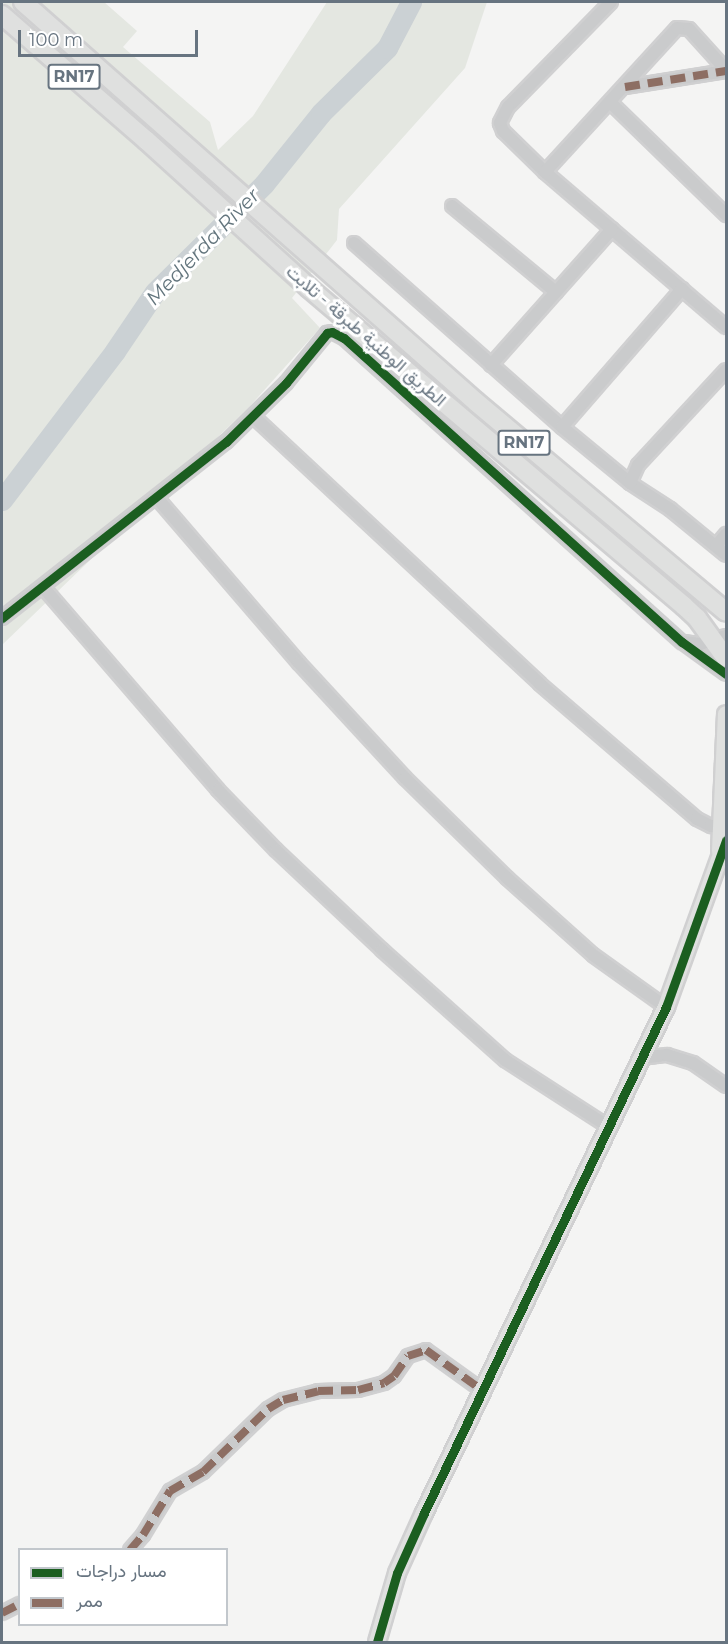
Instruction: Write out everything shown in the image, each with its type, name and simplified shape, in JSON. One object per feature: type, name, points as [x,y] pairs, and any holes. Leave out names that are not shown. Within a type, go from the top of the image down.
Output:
[{"type":"main road","name":"الطريق الوطنية طبرقة - تلابت","points":[[23,2],[162,122],[483,408],[726,612]]},
{"type":"main road","name":"الطريق الوطنية طبرقة - تلابت","points":[[2,15],[146,140],[309,288],[684,606],[720,639],[726,658]]},
{"type":"street","points":[[611,2],[503,116],[500,123],[503,131],[545,172],[726,327]]},
{"type":"street","points":[[545,172],[611,103],[677,28],[689,29],[726,71]]},
{"type":"street","points":[[625,87],[726,71]]},
{"type":"street","points":[[611,103],[726,215]]},
{"type":"street","points":[[452,206],[556,292]]},
{"type":"street","points":[[491,365],[612,229]]},
{"type":"street","points":[[354,243],[562,427],[630,483],[670,509],[726,555]]},
{"type":"street","points":[[562,427],[682,289]]},
{"type":"street","points":[[2,618],[157,498],[254,417],[327,333],[334,332],[344,338],[682,642],[726,674]]},
{"type":"street","points":[[630,483],[638,465],[726,370]]},
{"type":"street","points":[[254,417],[540,684],[696,819],[725,832]]},
{"type":"street","points":[[157,498],[320,687],[405,778],[507,878],[593,955],[666,1006]]},
{"type":"street","points":[[716,546],[726,534]]},
{"type":"street","points":[[43,587],[195,765],[276,850],[382,950],[505,1060],[609,1127]]},
{"type":"street","points":[[682,642],[700,644],[720,639]]},
{"type":"street","points":[[377,1642],[397,1573],[666,1006],[720,858],[725,832],[726,714]]},
{"type":"street","points":[[641,1058],[667,1055],[693,1063],[726,1086]]},
{"type":"street","points":[[132,1548],[143,1535],[170,1491],[203,1472],[268,1409],[283,1400],[318,1392],[358,1390],[384,1383],[394,1376],[408,1356],[426,1350],[483,1392]]},
{"type":"street","points":[[2,1613],[18,1605]]},
{"type":"shaded area","points":[[2,2],[104,2],[137,31],[123,47],[210,122],[218,150],[253,116],[327,2],[487,2],[465,68],[339,209],[337,240],[292,298],[320,328],[250,406],[2,645]]},
{"type":"waterway","name":"Medjerda River","points":[[2,500],[115,351],[155,292],[264,184],[321,113],[387,48],[411,2]]},
{"type":"marked path","points":[[625,87],[726,71]]},
{"type":"marked path","points":[[132,1548],[143,1535],[170,1491],[203,1472],[268,1409],[283,1400],[318,1391],[358,1390],[384,1383],[394,1376],[408,1356],[426,1350],[483,1391]]},
{"type":"marked path","points":[[2,1613],[18,1605]]},
{"type":"cycle path","points":[[2,618],[226,442],[286,383],[327,333],[332,332],[344,338],[682,642],[726,674]]},
{"type":"cycle path","points":[[377,1642],[397,1573],[424,1513],[666,1007],[726,840]]}]
